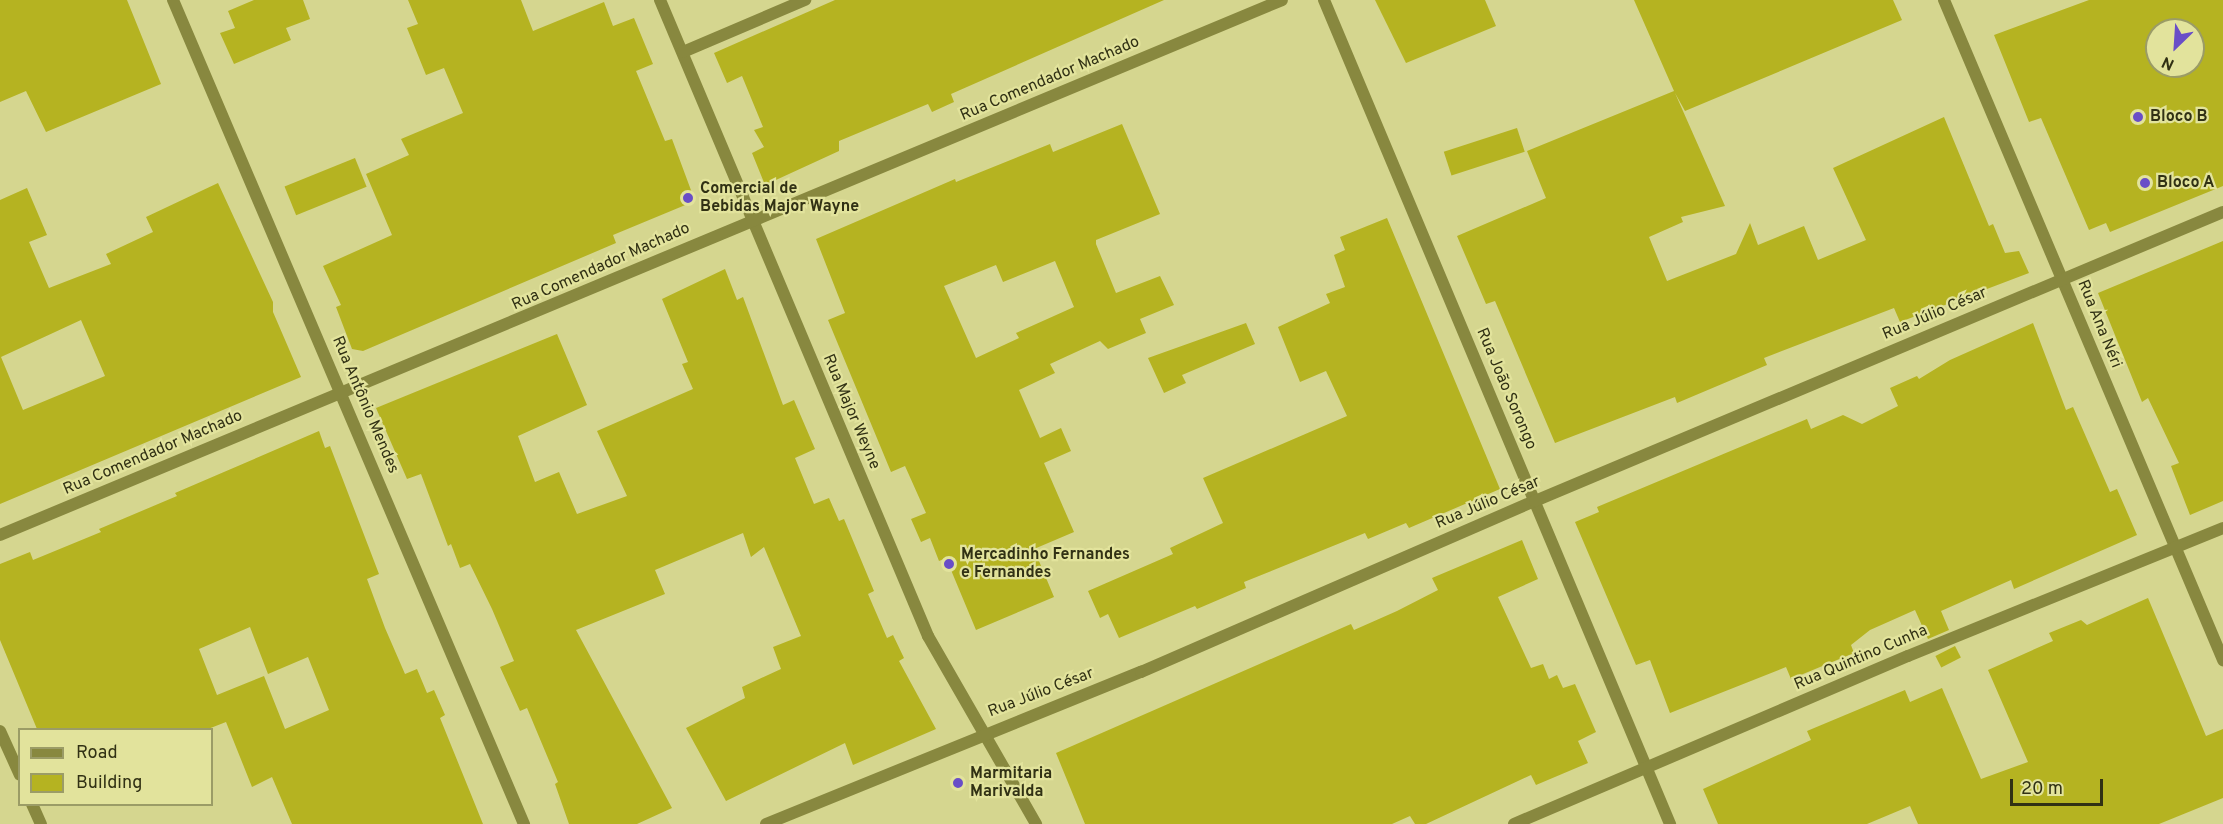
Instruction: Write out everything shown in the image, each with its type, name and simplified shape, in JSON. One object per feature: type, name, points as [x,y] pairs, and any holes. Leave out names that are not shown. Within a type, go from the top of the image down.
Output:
[{"type":"street","name":"Rua Antônio Mendes","points":[[173,0],[342,391],[524,824]]},
{"type":"street","name":"Rua Major Weyne","points":[[660,0],[928,636],[982,734],[1036,824]]},
{"type":"street","points":[[683,52],[805,0]]},
{"type":"street","name":"Rua Comendador Machado","points":[[0,535],[342,391],[541,312],[752,218],[1282,0]]},
{"type":"street","name":"Rua João Sorongo","points":[[1324,0],[1644,768],[1670,824]]},
{"type":"street","name":"Rua Ana Néri","points":[[1944,0],[2223,660]]},
{"type":"street","name":"Rua Júlio César","points":[[766,824],[982,734],[1141,672],[1534,501],[2062,277],[2223,212]]},
{"type":"street","name":"Rua Quintino Cunha","points":[[1514,824],[2223,528]]},
{"type":"street","points":[[0,731],[18,771]]},
{"type":"street","points":[[33,806],[41,824]]},
{"type":"building","points":[[0,0],[127,0],[161,84],[46,132],[26,91],[0,102]]},
{"type":"building","points":[[254,0],[303,0],[310,19],[286,28],[291,40],[234,64],[220,33],[235,28],[228,11]]},
{"type":"building","points":[[408,0],[521,0],[533,31],[604,2],[613,26],[634,18],[653,64],[636,71],[665,141],[672,139],[695,201],[613,235],[616,243],[363,351],[352,349],[336,307],[341,305],[323,266],[392,235],[366,174],[409,155],[401,139],[463,113],[444,68],[426,75],[407,28],[418,24]]},
{"type":"building","points":[[835,0],[1164,0],[951,94],[954,102],[932,112],[928,104],[839,141],[839,151],[765,185],[752,153],[764,147],[754,130],[763,127],[742,76],[727,83],[714,53]]},
{"type":"building","points":[[1375,0],[1485,0],[1496,26],[1406,63]]},
{"type":"building","points":[[1634,0],[1893,0],[1902,20],[1685,111],[1675,93],[1725,206],[1681,217],[1683,222],[1649,237],[1667,281],[1736,254],[1750,223],[1758,245],[1804,226],[1818,260],[1866,240],[1833,168],[1944,117],[1989,226],[1993,224],[2005,253],[2019,251],[2029,273],[1900,322],[1894,308],[1764,358],[1767,365],[1677,403],[1675,397],[1555,443],[1495,301],[1486,304],[1457,236],[1546,198],[1527,151],[1674,91]]},
{"type":"building","points":[[2089,0],[2223,0],[2223,186],[2110,232],[2106,223],[2089,230],[2041,118],[2029,122],[1994,35]]},
{"type":"building","points":[[1122,124],[1160,214],[1096,240],[1096,244],[1116,293],[1160,276],[1174,305],[1140,319],[1146,333],[1108,349],[1100,341],[1050,364],[1055,373],[1019,390],[1040,438],[1061,428],[1071,451],[1044,463],[1074,532],[1034,549],[1054,597],[976,630],[946,558],[939,561],[930,538],[921,542],[911,519],[926,513],[905,466],[891,472],[828,320],[845,313],[816,239],[955,179],[956,182],[1050,144],[1053,152]],"holes":[[[1055,261],[1074,307],[1016,333],[1019,338],[976,358],[944,286],[996,265],[1003,282]]]},
{"type":"building","points":[[1517,128],[1525,152],[1451,176],[1444,152]]},
{"type":"building","points":[[355,158],[367,187],[296,215],[285,186]]},
{"type":"building","points":[[218,183],[273,302],[273,312],[301,377],[0,504],[0,200],[27,188],[47,235],[29,242],[49,288],[111,264],[106,254],[153,232],[146,217]],"holes":[[[81,320],[105,376],[23,410],[1,357]]]},
{"type":"building","points":[[1387,218],[1500,489],[1409,528],[1406,523],[1368,539],[1365,533],[1244,582],[1246,588],[1197,609],[1195,606],[1119,638],[1108,614],[1100,618],[1088,591],[1173,554],[1170,548],[1223,523],[1203,478],[1347,416],[1326,371],[1300,382],[1278,327],[1330,303],[1326,294],[1345,287],[1334,255],[1345,250],[1340,237]]},
{"type":"building","points":[[2223,241],[2223,501],[2190,515],[2171,466],[2179,463],[2148,398],[2142,402],[2098,293]]},
{"type":"building","points":[[725,269],[737,300],[743,297],[783,405],[794,400],[815,449],[795,458],[814,504],[829,498],[839,521],[844,519],[874,591],[868,594],[887,638],[893,635],[904,658],[899,661],[936,729],[853,765],[845,743],[726,801],[686,728],[745,698],[742,687],[781,669],[773,647],[801,636],[764,547],[751,557],[743,533],[655,570],[665,594],[576,630],[672,808],[637,824],[569,824],[555,784],[558,782],[527,708],[520,711],[500,667],[514,661],[492,609],[470,564],[460,568],[451,544],[448,546],[421,474],[407,479],[376,408],[557,334],[587,405],[518,436],[535,482],[559,472],[577,514],[627,496],[597,431],[693,389],[682,364],[688,362],[662,299]]},
{"type":"building","points":[[1246,323],[1255,344],[1182,375],[1186,383],[1164,393],[1148,358]]},
{"type":"building","points":[[2033,323],[2066,410],[2073,407],[2110,492],[2117,489],[2137,535],[2014,589],[2011,580],[1941,611],[1949,630],[1928,639],[1915,610],[1870,630],[1851,645],[1854,653],[1791,679],[1786,667],[1670,713],[1650,660],[1636,665],[1575,522],[1599,512],[1597,507],[1807,419],[1811,429],[1843,415],[1862,424],[1898,406],[1890,388],[1917,376],[1919,379],[1950,360]]},
{"type":"building","points":[[319,431],[325,448],[330,446],[379,574],[367,579],[385,628],[405,674],[417,669],[427,693],[434,690],[445,715],[440,718],[483,824],[292,824],[272,777],[252,787],[226,722],[211,728],[37,728],[0,640],[0,564],[30,552],[33,560],[101,532],[99,529],[177,496],[175,493]],"holes":[[[250,627],[268,674],[308,657],[329,710],[285,729],[264,676],[217,695],[199,649]]]},
{"type":"building","points":[[1522,540],[1538,579],[1498,597],[1531,668],[1543,664],[1549,679],[1557,675],[1563,688],[1575,684],[1596,732],[1578,741],[1588,763],[1536,785],[1531,775],[1426,824],[1415,824],[1410,816],[1392,824],[1085,824],[1056,753],[1351,624],[1354,630],[1397,611],[1438,590],[1432,578]]},
{"type":"building","points":[[2148,598],[2206,736],[2223,729],[2223,798],[2159,824],[1918,824],[1910,806],[1867,824],[1718,824],[1703,789],[1811,740],[1807,731],[1905,690],[1910,702],[1942,688],[1981,779],[2028,762],[1988,670],[2053,641],[2049,633],[2081,620],[2087,625]]},
{"type":"building","points":[[1955,646],[1961,658],[1941,668],[1935,656]]},
{"type":"place","name":"Bloco B","points":[[2138,117]]},
{"type":"place","name":"Bloco A","points":[[2145,183]]},
{"type":"place","name":"Comercial de Bebidas Major Wayne","points":[[688,198]]},
{"type":"place","name":"Mercadinho Fernandes e Fernandes","points":[[949,564]]},
{"type":"place","name":"Marmitaria Marivalda","points":[[958,783]]}]
